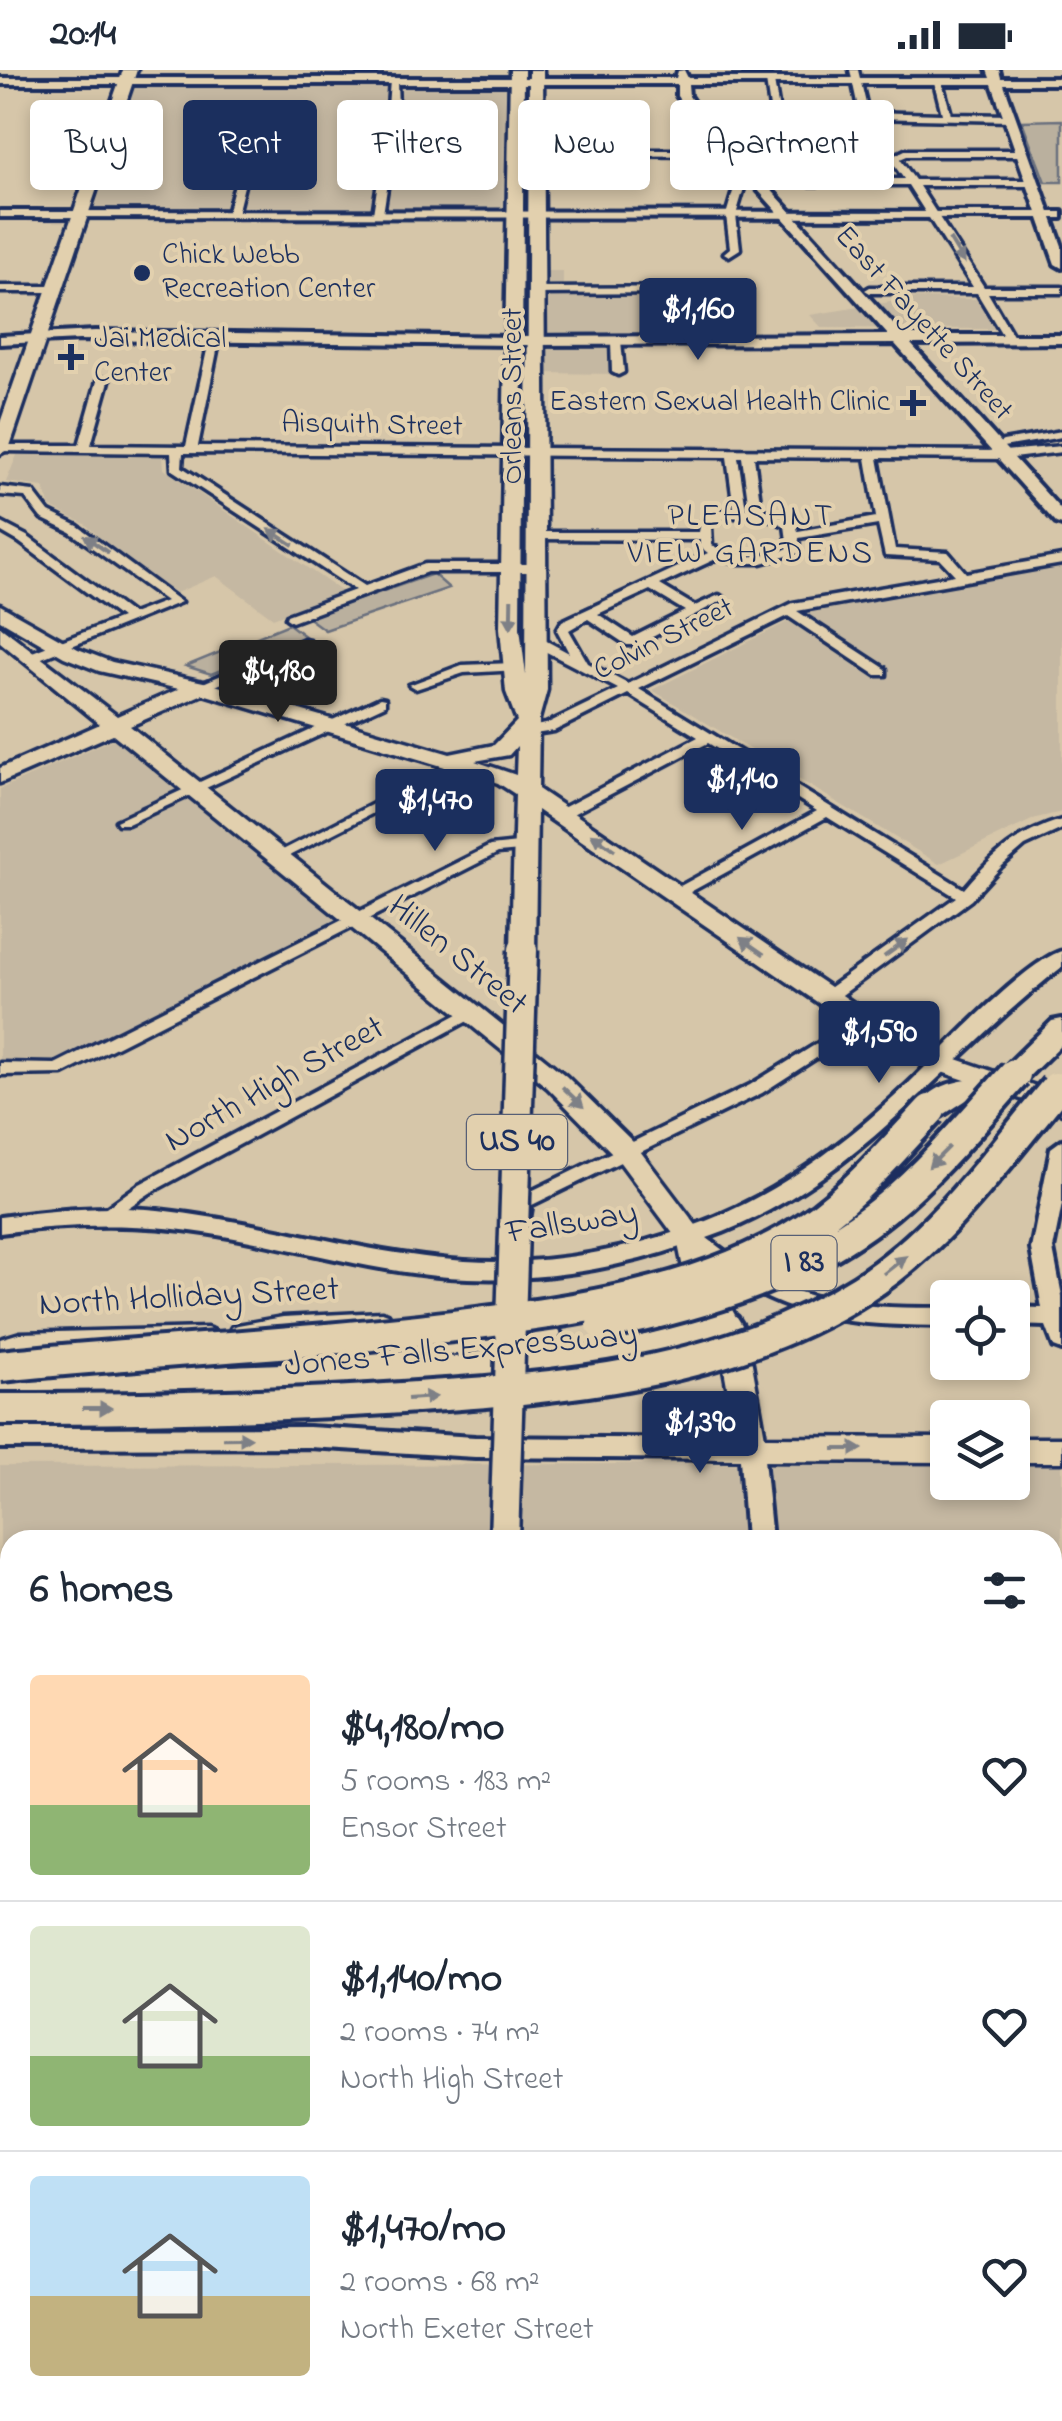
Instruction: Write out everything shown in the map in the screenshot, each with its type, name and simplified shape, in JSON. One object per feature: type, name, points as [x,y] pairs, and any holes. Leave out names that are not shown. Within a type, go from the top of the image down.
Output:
[{"type":"highway","name":"Jones Falls Expressway","points":[[0,1367],[191,1362],[466,1342],[598,1326],[687,1307],[786,1271],[862,1226],[949,1147],[1062,1028]]},
{"type":"highway","points":[[0,1367],[378,1335],[636,1298],[732,1266],[812,1224],[856,1188],[942,1097],[963,1088],[1015,1081]]},
{"type":"highway","name":"Jones Falls Expressway","points":[[0,1409],[385,1400],[568,1385],[692,1363],[806,1320],[891,1268],[956,1208],[1060,1091]]},
{"type":"highway","points":[[0,1388],[524,1366],[636,1349],[726,1325]]},
{"type":"highway","points":[[636,1349],[710,1348],[729,1354],[739,1366]]},
{"type":"main road","points":[[0,71],[610,77],[1062,74]]},
{"type":"main road","points":[[0,81],[129,74]]},
{"type":"main road","points":[[0,449],[129,74]]},
{"type":"main road","name":"Orleans Street","points":[[517,74],[510,628],[518,692],[528,724]]},
{"type":"main road","name":"Orleans Street","points":[[536,74],[536,100]]},
{"type":"main road","points":[[687,75],[770,81],[855,75],[938,82],[995,75],[1062,82]]},
{"type":"main road","name":"East Fayette Street","points":[[687,75],[698,100]]},
{"type":"main road","name":"East Fayette Street","points":[[686,100],[687,75]]},
{"type":"main road","points":[[995,75],[1062,264]]},
{"type":"main road","points":[[516,122],[518,129]]},
{"type":"main road","name":"Orleans Street","points":[[507,1530],[528,724],[536,690],[536,190]]},
{"type":"main road","name":"East Fayette Street","points":[[769,190],[870,290],[906,339]]},
{"type":"main road","name":"East Fayette Street","points":[[779,190],[796,215],[906,339],[1007,449],[1062,500]]},
{"type":"main road","points":[[184,337],[214,341],[515,338]]},
{"type":"main road","points":[[537,338],[616,342],[687,338]]},
{"type":"main road","points":[[0,340],[1062,338]]},
{"type":"main road","name":"East Fayette Street","points":[[1007,449],[1062,520]]},
{"type":"main road","points":[[0,611],[59,646],[106,667],[201,687],[458,760],[528,790],[860,1022],[939,1062],[1060,1091]]},
{"type":"main road","name":"Hillen Street","points":[[0,632],[557,1082],[625,1150],[691,1236],[720,1263],[770,1292],[823,1312],[864,1318],[930,1316]]},
{"type":"main road","points":[[0,776],[201,687]]},
{"type":"main road","points":[[458,760],[501,750],[528,724]]},
{"type":"main road","name":"Fallsway","points":[[0,1226],[108,1214],[197,1220],[408,1264],[522,1271],[610,1259],[691,1236],[770,1201],[829,1163],[867,1133],[1002,1002],[1062,957]]},
{"type":"main road","points":[[1062,1148],[1042,1249],[1060,1317],[1062,1341]]},
{"type":"main road","points":[[691,1236],[689,1256],[726,1325],[739,1366],[758,1530]]},
{"type":"main road","points":[[1030,1316],[1060,1317]]},
{"type":"main road","points":[[0,1438],[309,1437],[513,1448],[930,1450]]},
{"type":"main road","points":[[1030,1450],[1062,1450]]},
{"type":"street","points":[[393,100],[395,75]]},
{"type":"street","points":[[855,75],[860,100]]},
{"type":"street","points":[[770,81],[773,100]]},
{"type":"street","points":[[938,82],[948,118]]},
{"type":"street","points":[[894,119],[1011,118]]},
{"type":"street","points":[[230,140],[286,140],[283,152],[248,152],[222,151],[220,145],[230,140]]},
{"type":"street","points":[[1010,339],[935,215],[894,158],[898,154],[1023,153]]},
{"type":"street","points":[[894,182],[1034,183]]},
{"type":"street","points":[[232,214],[238,190]]},
{"type":"street","points":[[378,214],[382,190]]},
{"type":"street","points":[[730,253],[735,249],[731,215],[738,190]]},
{"type":"street","points":[[0,214],[1062,215]]},
{"type":"street","points":[[0,289],[58,289]]},
{"type":"street","points":[[536,290],[723,290]]},
{"type":"street","points":[[682,290],[687,338]]},
{"type":"street","points":[[870,290],[1062,290]]},
{"type":"street","points":[[214,341],[176,468],[362,590]]},
{"type":"street","points":[[616,342],[618,372]]},
{"type":"street","points":[[84,448],[103,382]]},
{"type":"street","name":"Aisquith Street","points":[[1007,449],[1062,434]]},
{"type":"street","name":"Aisquith Street","points":[[0,449],[923,454],[1062,449]]},
{"type":"street","points":[[732,454],[740,512]]},
{"type":"street","points":[[748,454],[756,513]]},
{"type":"street","points":[[871,454],[889,553],[944,555],[964,577]]},
{"type":"street","points":[[0,491],[29,494],[45,515],[74,529],[175,602],[32,657]]},
{"type":"street","points":[[724,513],[756,513],[766,513],[790,524],[794,550],[780,558],[730,559],[706,547],[705,524],[724,513]]},
{"type":"street","points":[[794,535],[883,520]]},
{"type":"street","points":[[0,526],[24,539],[130,619]]},
{"type":"street","points":[[538,535],[705,536]]},
{"type":"street","points":[[584,668],[563,630],[716,554]]},
{"type":"street","name":"Colvin Street","points":[[528,724],[550,728],[787,610],[1062,560]]},
{"type":"street","points":[[292,618],[425,568],[538,568]]},
{"type":"street","points":[[652,586],[695,611]]},
{"type":"street","points":[[589,614],[632,642],[719,600]]},
{"type":"street","points":[[787,610],[881,672]]},
{"type":"street","points":[[536,641],[628,689],[966,897]]},
{"type":"street","points":[[201,687],[304,643]]},
{"type":"street","points":[[416,685],[469,668],[514,668]]},
{"type":"street","points":[[123,820],[380,702]]},
{"type":"street","points":[[562,814],[708,737]]},
{"type":"street","points":[[278,856],[458,760]]},
{"type":"street","points":[[678,894],[828,811]]},
{"type":"street","points":[[826,998],[966,897],[1002,857],[1028,838],[1061,826]]},
{"type":"street","points":[[0,1069],[56,1070],[495,849],[527,847]]},
{"type":"street","name":"North High Street","points":[[108,1214],[144,1189],[471,1012]]},
{"type":"street","points":[[522,1271],[523,1202],[756,1089],[860,1022]]},
{"type":"street","points":[[726,1325],[864,1318]]},
{"type":"street","name":"North Holliday Street","points":[[0,1346],[20,1340],[220,1334],[283,1324],[382,1319]]},
{"type":"street","points":[[508,1530],[513,1448]]},
{"type":"shaded area","points":[[134,86],[510,86],[507,211],[91,209],[98,190],[163,190],[163,100],[129,100]]},
{"type":"shaded area","points":[[1062,120],[1062,182],[1045,182],[1022,121]]},
{"type":"shaded area","points":[[529,271],[563,271],[563,289],[682,290],[688,338],[618,338],[620,374],[536,373],[528,338]]},
{"type":"shaded area","points":[[915,298],[983,299],[1000,329],[822,328],[810,315]]},
{"type":"shaded area","points":[[17,455],[163,456],[164,469],[341,591],[273,618],[216,576],[176,593],[118,554],[85,524],[50,507],[43,487],[6,482]]},
{"type":"shaded area","points":[[1062,566],[1062,812],[1036,818],[939,864],[652,690],[811,610]]},
{"type":"shaded area","points":[[433,574],[449,588],[325,630],[307,617]]},
{"type":"shaded area","points":[[289,624],[306,637],[211,674],[186,666]]},
{"type":"shaded area","points":[[118,737],[339,921],[49,1064],[0,1063],[0,789]]},
{"type":"shaded area","points":[[1062,1462],[1062,1530],[0,1530],[0,1466],[930,1463],[930,1500],[1030,1500],[1030,1463]]},
{"type":"place","name":"Chick Webb Recreation Center","points":[[142,273]]},
{"type":"place","name":"Jai Medical Center","points":[[71,357]]},
{"type":"place","name":"Eastern Sexual Health Clinic","points":[[913,403]]},
{"type":"district","name":"PLEASANT VIEW GARDENS","points":[[751,536]]}]
